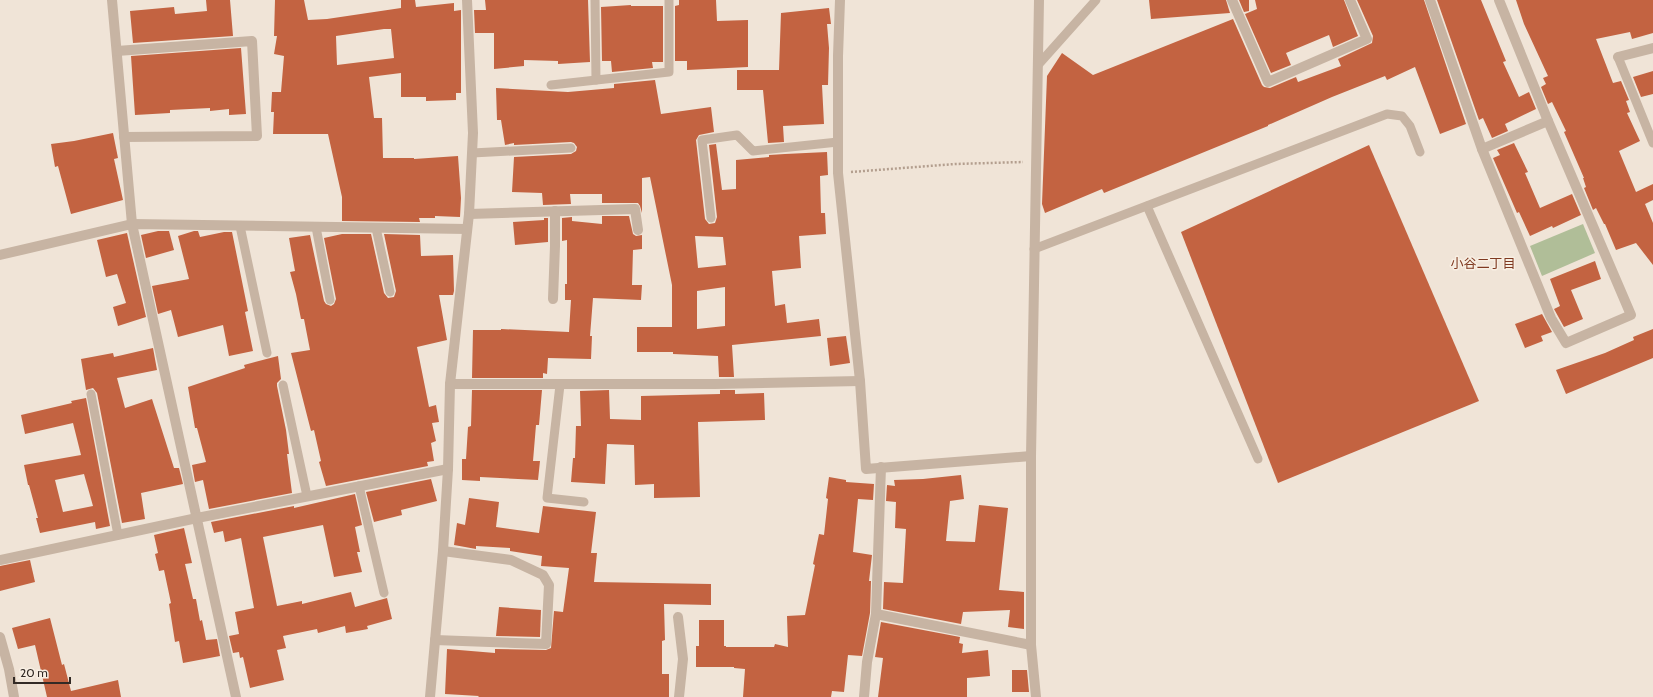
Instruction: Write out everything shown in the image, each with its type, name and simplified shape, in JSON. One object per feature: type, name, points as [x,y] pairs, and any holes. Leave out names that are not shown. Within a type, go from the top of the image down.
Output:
[{"type":"street","points":[[112,0],[132,224],[236,697]]},
{"type":"street","points":[[430,697],[443,551],[448,469],[450,384],[469,214],[473,133],[467,0]]},
{"type":"street","points":[[840,0],[838,56],[838,172],[860,381],[866,469],[1031,456]]},
{"type":"street","points":[[1036,697],[1031,645],[1031,456],[1038,0]]},
{"type":"street","points":[[1232,0],[1268,82],[1367,38],[1350,0]]},
{"type":"street","points":[[1430,0],[1482,149],[1551,318],[1566,343],[1631,315],[1498,0]]},
{"type":"street","points":[[117,51],[252,41],[257,136],[124,137]]},
{"type":"street","points":[[1618,57],[1653,48]]},
{"type":"street","points":[[1482,149],[1548,121]]},
{"type":"street","points":[[469,214],[635,209],[638,230]]},
{"type":"street","points":[[553,299],[555,211]]},
{"type":"street","points":[[0,255],[132,224],[467,229]]},
{"type":"street","points":[[450,384],[715,384],[860,381]]},
{"type":"street","points":[[864,697],[867,662],[876,614],[881,467]]},
{"type":"street","points":[[0,560],[197,518],[448,469]]},
{"type":"street","points":[[435,640],[546,644],[549,585],[543,575],[511,560],[443,551]]},
{"type":"street","points":[[876,614],[1031,645]]},
{"type":"street","points":[[678,616],[683,659],[679,697]]},
{"type":"street","points":[[0,637],[9,669],[14,697]]},
{"type":"lane","points":[[595,0],[596,80]]},
{"type":"lane","points":[[551,85],[669,72],[669,0]]},
{"type":"lane","points":[[1038,66],[1096,0]]},
{"type":"lane","points":[[1618,57],[1653,143]]},
{"type":"lane","points":[[1034,249],[1388,114],[1402,116],[1410,126],[1420,152]]},
{"type":"lane","points":[[711,218],[702,140],[738,135],[753,151],[838,142]]},
{"type":"lane","points":[[472,153],[571,148]]},
{"type":"lane","points":[[1147,206],[1258,459]]},
{"type":"lane","points":[[240,226],[267,353]]},
{"type":"lane","points":[[316,227],[330,300]]},
{"type":"lane","points":[[376,228],[390,292]]},
{"type":"lane","points":[[283,385],[307,496]]},
{"type":"lane","points":[[560,385],[547,498],[584,502]]},
{"type":"lane","points":[[91,394],[118,535]]},
{"type":"lane","points":[[359,486],[384,593]]},
{"type":"path","points":[[838,172],[955,164],[1036,162]]},
{"type":"green space","points":[[1583,224],[1595,253],[1542,276],[1530,246]]},
{"type":"building","points":[[206,0],[230,0],[233,36],[133,43],[130,11],[174,7],[175,14],[207,11]]},
{"type":"building","points":[[275,0],[304,0],[308,20],[327,19],[401,8],[401,0],[415,0],[416,7],[454,3],[454,11],[461,10],[461,93],[456,93],[456,100],[426,101],[426,97],[401,97],[401,73],[369,77],[374,118],[382,118],[383,158],[414,159],[458,156],[461,198],[460,217],[435,216],[435,218],[419,218],[420,222],[342,221],[342,197],[328,134],[273,134],[274,112],[271,112],[272,92],[281,92],[284,56],[274,54],[277,36],[274,36]],"holes":[[[391,29],[394,58],[337,65],[336,36]]]},
{"type":"building","points":[[485,0],[588,0],[590,62],[558,64],[558,61],[524,60],[524,66],[494,69],[494,33],[475,33],[474,10],[486,10]]},
{"type":"building","points":[[679,0],[716,0],[717,21],[748,20],[748,67],[687,70],[687,61],[675,61],[675,6],[679,5]]},
{"type":"building","points":[[1149,0],[1226,0],[1230,13],[1151,19]]},
{"type":"building","points":[[1239,0],[1249,0],[1249,11],[1244,12]]},
{"type":"building","points":[[1255,0],[1344,0],[1358,36],[1333,47],[1329,35],[1286,53],[1291,65],[1271,73],[1245,14],[1257,9]]},
{"type":"building","points":[[1357,0],[1424,0],[1466,124],[1440,134],[1415,67],[1387,80],[1385,76],[1332,97],[1268,126],[1104,193],[1102,189],[1045,213],[1042,204],[1047,76],[1062,53],[1093,75],[1233,19],[1262,85],[1270,88],[1296,77],[1298,82],[1341,66],[1338,59],[1372,43],[1373,36]]},
{"type":"building","points":[[1437,0],[1481,0],[1506,61],[1503,62],[1519,97],[1529,92],[1536,109],[1505,124],[1508,131],[1492,138],[1483,118],[1479,120]]},
{"type":"building","points":[[1516,0],[1653,0],[1653,33],[1632,39],[1630,32],[1596,39],[1613,83],[1621,81],[1629,100],[1626,101],[1630,112],[1627,113],[1640,141],[1619,151],[1636,192],[1653,184],[1653,200],[1645,204],[1653,223],[1653,265],[1636,243],[1616,250],[1605,224],[1596,208],[1593,210],[1584,188],[1586,187],[1584,178],[1564,132],[1566,131],[1552,102],[1548,104],[1541,87],[1546,84],[1543,78],[1548,76],[1524,24]]},
{"type":"building","points":[[631,5],[663,6],[663,62],[652,62],[653,68],[612,72],[611,61],[602,61],[601,7]]},
{"type":"building","points":[[829,8],[831,24],[827,24],[829,48],[828,85],[822,85],[824,124],[783,126],[784,142],[768,143],[763,90],[737,90],[737,70],[779,70],[781,13]]},
{"type":"building","points":[[241,48],[246,114],[229,115],[229,109],[210,111],[210,108],[170,110],[170,113],[135,115],[131,56]]},
{"type":"building","points":[[1653,71],[1653,94],[1641,97],[1633,77]]},
{"type":"building","points":[[655,80],[661,114],[711,107],[714,132],[699,135],[696,140],[705,219],[709,224],[715,223],[717,217],[709,145],[716,144],[722,190],[736,189],[736,160],[769,157],[769,155],[827,152],[828,175],[820,176],[821,213],[825,213],[826,234],[799,236],[801,268],[772,271],[775,306],[785,304],[787,323],[819,319],[821,336],[732,345],[734,377],[719,377],[718,356],[673,354],[673,352],[637,352],[637,327],[672,327],[672,285],[650,177],[642,178],[642,213],[638,203],[602,203],[602,194],[570,194],[571,204],[543,205],[542,193],[512,192],[514,157],[571,154],[576,151],[577,147],[571,142],[514,145],[514,143],[505,145],[501,120],[497,120],[496,88],[568,92],[614,88],[614,84]],"holes":[[[695,236],[723,237],[726,265],[698,268]],[[725,287],[725,326],[697,329],[697,291]]]},
{"type":"building","points":[[113,133],[118,158],[114,159],[123,200],[71,214],[58,166],[55,167],[51,144]]},
{"type":"building","points":[[1514,143],[1528,172],[1525,173],[1540,208],[1572,194],[1581,215],[1553,228],[1552,226],[1530,236],[1519,212],[1517,213],[1493,158],[1500,155],[1497,150]]},
{"type":"building","points":[[1369,145],[1479,401],[1278,483],[1181,232]]},
{"type":"building","points":[[602,216],[629,216],[633,234],[636,236],[642,235],[642,249],[633,250],[632,285],[642,285],[641,300],[593,298],[590,336],[592,336],[591,359],[548,358],[547,374],[543,373],[543,378],[472,378],[473,330],[501,329],[569,332],[571,300],[565,300],[565,284],[567,284],[567,240],[562,241],[562,218],[572,217],[572,221],[602,224]]},
{"type":"building","points":[[544,218],[548,218],[548,242],[515,245],[513,222],[544,220]]},
{"type":"building","points":[[158,231],[169,231],[174,250],[146,258],[141,235]]},
{"type":"building","points":[[198,231],[200,237],[224,232],[232,232],[248,311],[245,312],[253,351],[229,356],[223,325],[178,337],[171,310],[158,314],[152,286],[189,279],[178,236]]},
{"type":"building","points":[[127,233],[146,317],[118,326],[113,307],[126,303],[117,274],[106,277],[97,240]]},
{"type":"building","points":[[342,234],[371,234],[384,293],[388,298],[394,297],[396,291],[384,234],[420,235],[421,256],[453,255],[454,291],[453,295],[439,295],[447,340],[417,347],[429,407],[436,405],[439,422],[432,423],[436,441],[431,443],[434,461],[427,462],[428,466],[326,486],[319,462],[321,461],[314,430],[311,431],[291,353],[310,350],[304,319],[301,319],[290,272],[295,271],[289,238],[310,235],[324,301],[326,304],[331,306],[334,304],[336,299],[324,238]]},
{"type":"building","points":[[1595,261],[1601,279],[1571,290],[1583,319],[1564,327],[1554,309],[1560,306],[1550,279]]},
{"type":"building","points":[[1542,314],[1552,332],[1541,336],[1543,341],[1525,348],[1515,324]]},
{"type":"building","points":[[1653,329],[1653,358],[1566,394],[1556,370],[1605,353],[1634,340],[1633,337]]},
{"type":"building","points":[[846,336],[850,363],[830,366],[827,338]]},
{"type":"building","points":[[153,348],[157,370],[117,378],[125,408],[152,399],[174,468],[179,468],[183,484],[141,493],[145,519],[122,523],[97,393],[93,388],[86,390],[81,359],[113,353],[114,357]]},
{"type":"building","points":[[278,356],[281,379],[277,383],[277,386],[286,430],[289,454],[287,454],[292,493],[209,509],[203,480],[195,482],[192,465],[206,462],[197,428],[195,428],[188,387],[245,368],[244,365]]},
{"type":"building","points":[[472,390],[542,390],[539,425],[536,425],[533,461],[540,461],[538,480],[480,477],[480,481],[462,480],[462,459],[466,459],[468,427],[471,426]]},
{"type":"building","points":[[609,390],[610,419],[641,420],[641,396],[720,394],[720,390],[735,390],[735,394],[764,393],[765,420],[698,422],[700,497],[654,498],[654,484],[635,485],[634,445],[607,444],[605,484],[571,482],[573,458],[575,458],[576,426],[581,426],[580,391]]},
{"type":"building","points":[[86,398],[110,526],[96,529],[95,522],[40,533],[36,518],[38,518],[28,485],[24,465],[81,455],[73,423],[25,434],[21,415],[72,403],[71,401]],"holes":[[[84,474],[93,506],[63,512],[55,480]]]},
{"type":"building","points":[[961,475],[964,499],[950,501],[946,541],[975,542],[979,505],[1008,508],[999,590],[1024,592],[1024,629],[1008,627],[1010,610],[963,612],[961,624],[883,609],[884,582],[903,583],[906,529],[895,528],[896,502],[886,501],[887,485],[895,486],[894,480]]},
{"type":"building","points":[[829,477],[846,480],[846,482],[874,484],[873,500],[858,499],[853,552],[872,555],[869,581],[871,581],[870,613],[862,656],[848,655],[844,692],[832,691],[831,697],[743,697],[745,669],[734,667],[696,667],[696,646],[699,646],[699,620],[724,620],[724,646],[726,647],[774,647],[775,644],[788,647],[787,616],[805,615],[815,565],[813,564],[819,534],[824,535]]},
{"type":"building","points":[[431,479],[437,501],[401,510],[402,515],[374,522],[366,492]]},
{"type":"building","points":[[355,494],[362,525],[355,527],[360,552],[357,552],[362,572],[334,577],[323,525],[263,537],[277,606],[302,601],[302,604],[351,592],[355,607],[387,598],[392,619],[367,626],[368,629],[346,633],[345,626],[318,633],[317,629],[283,636],[286,648],[277,650],[284,680],[250,688],[243,657],[240,658],[239,652],[233,653],[229,636],[239,634],[235,612],[254,608],[241,538],[225,542],[223,531],[214,533],[211,522],[294,506],[294,508]]},
{"type":"building","points":[[469,498],[499,502],[496,527],[539,533],[543,506],[596,512],[591,553],[597,553],[594,582],[711,584],[711,605],[664,604],[665,640],[662,641],[662,674],[669,674],[669,697],[478,697],[479,696],[445,694],[447,649],[495,653],[495,649],[546,650],[551,648],[554,611],[563,612],[569,568],[541,566],[542,556],[510,551],[510,548],[476,546],[476,549],[454,545],[457,523],[465,525]]},
{"type":"building","points":[[184,528],[192,563],[185,564],[193,599],[196,599],[200,621],[202,620],[206,640],[217,639],[220,656],[183,663],[179,641],[175,642],[169,604],[171,603],[164,570],[159,571],[155,554],[158,553],[154,535]]},
{"type":"building","points":[[30,560],[35,582],[0,591],[0,566]]},
{"type":"building","points":[[499,607],[541,610],[540,637],[496,636]]},
{"type":"building","points":[[50,618],[62,665],[64,664],[71,691],[118,680],[121,697],[47,697],[35,645],[18,649],[12,628]]},
{"type":"building","points":[[881,622],[960,637],[959,643],[963,644],[962,653],[988,650],[990,676],[967,678],[967,697],[878,697],[883,658],[875,657]]},
{"type":"building","points":[[1012,670],[1027,670],[1029,692],[1012,692]]},
{"type":"district","name":"小谷二丁目","points":[[1483,263]]}]
